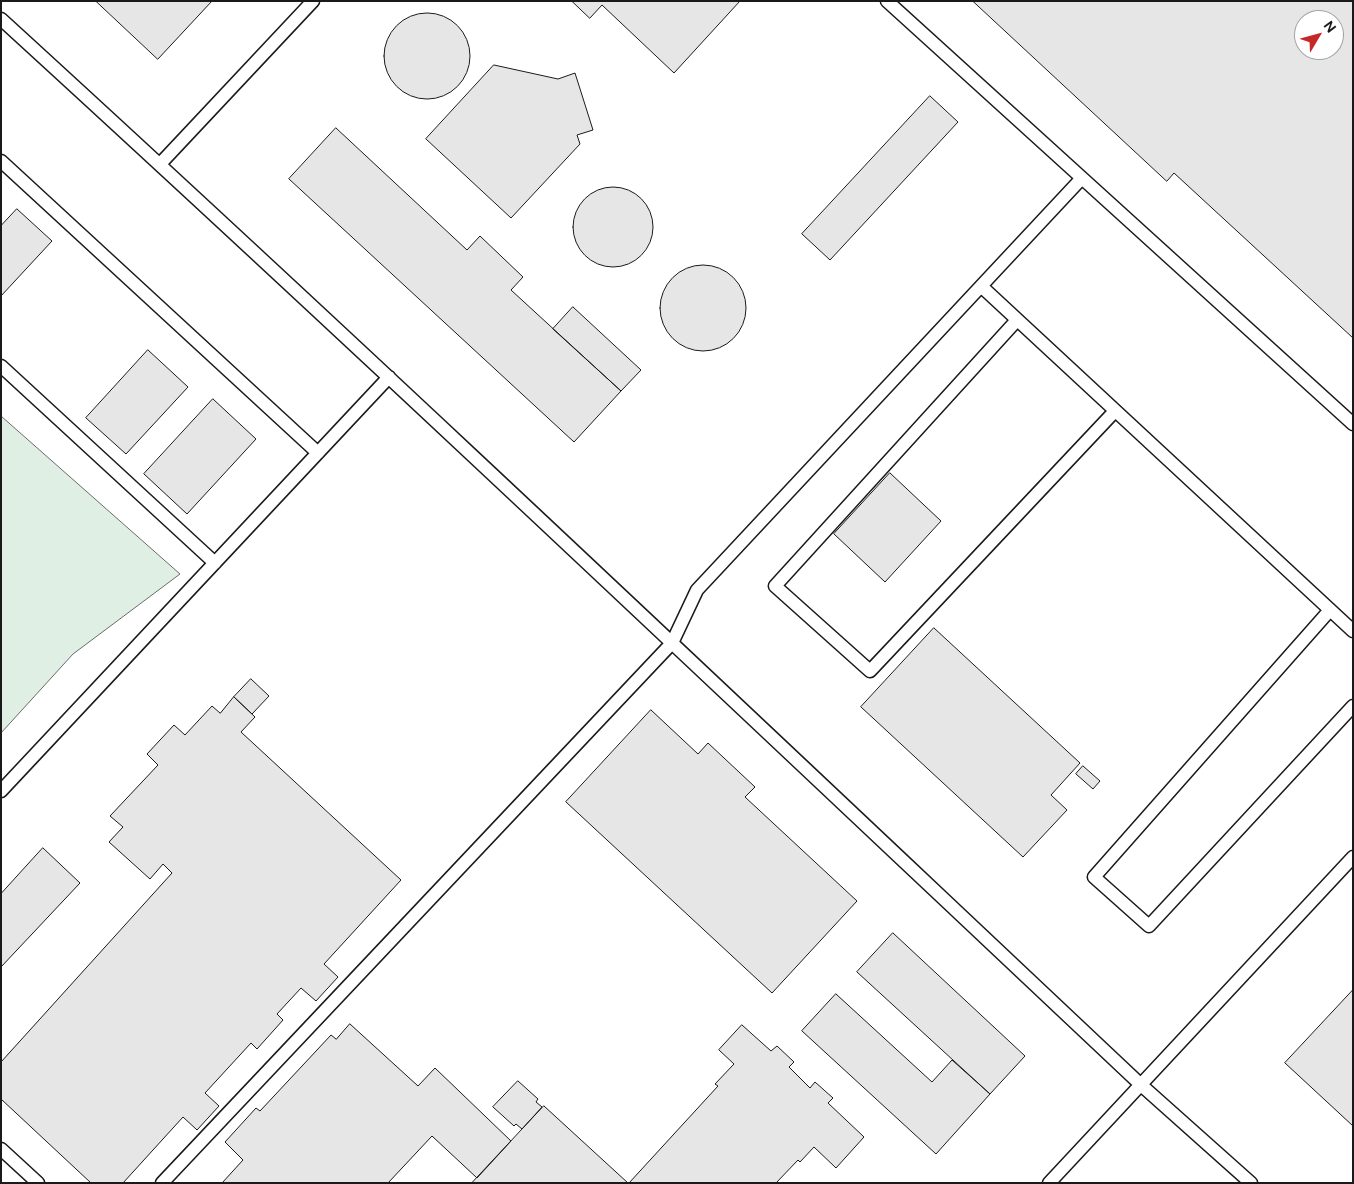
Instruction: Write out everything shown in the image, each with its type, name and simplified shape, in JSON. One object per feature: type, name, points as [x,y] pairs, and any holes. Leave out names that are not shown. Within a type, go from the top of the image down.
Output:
[{"type":"lane","points":[[160,164],[313,1]]},
{"type":"lane","points":[[887,1],[1353,424]]},
{"type":"lane","points":[[1,19],[160,164],[1140,1084],[1251,1183]]},
{"type":"lane","points":[[1,161],[318,453]]},
{"type":"lane","points":[[162,1183],[672,643],[697,590],[1082,178]]},
{"type":"lane","points":[[981,286],[1353,631]]},
{"type":"lane","points":[[1017,320],[775,586],[870,671],[1115,411]]},
{"type":"lane","points":[[1,366],[215,563]]},
{"type":"lane","points":[[1,791],[388,378]]},
{"type":"lane","points":[[1330,610],[1094,877],[1149,926],[1353,706]]},
{"type":"lane","points":[[1049,1183],[1353,857]]},
{"type":"lane","points":[[1,1149],[38,1183]]},
{"type":"green space","points":[[1,416],[180,574],[73,654],[1,733]]},
{"type":"building","points":[[96,1],[212,1],[158,59]]},
{"type":"building","points":[[572,1],[740,1],[674,73],[602,5],[590,18]]},
{"type":"building","points":[[973,1],[1353,1],[1353,338],[1174,173],[1167,181]]},
{"type":"building","points":[[427,13],[443,16],[451,20],[463,32],[467,40],[470,56],[467,72],[463,80],[451,92],[443,96],[427,99],[411,96],[403,92],[391,80],[387,72],[384,56],[387,40],[391,32],[403,20],[411,16]]},
{"type":"building","points":[[494,65],[558,79],[575,73],[593,130],[577,135],[580,144],[511,218],[426,139]]},
{"type":"building","points":[[930,96],[958,122],[830,260],[802,234]]},
{"type":"building","points":[[336,128],[467,250],[480,236],[523,277],[511,290],[621,391],[574,442],[289,179]]},
{"type":"building","points":[[605,187],[621,187],[642,198],[653,219],[653,235],[642,256],[621,267],[605,267],[591,261],[579,249],[573,235],[573,219],[579,205],[591,193]]},
{"type":"building","points":[[17,209],[52,241],[1,296],[1,226]]},
{"type":"building","points":[[703,265],[720,268],[734,277],[743,291],[746,308],[743,325],[734,339],[720,348],[703,351],[686,348],[672,339],[663,325],[660,308],[663,291],[672,277],[686,268]]},
{"type":"building","points":[[573,307],[641,370],[621,391],[553,329]]},
{"type":"building","points":[[148,350],[188,387],[126,454],[86,418]]},
{"type":"building","points":[[213,399],[256,439],[187,514],[144,474]]},
{"type":"building","points":[[890,473],[941,521],[885,582],[834,534]]},
{"type":"building","points":[[934,628],[1080,763],[1051,795],[1067,810],[1023,857],[861,707]]},
{"type":"building","points":[[251,679],[269,696],[252,714],[234,697]]},
{"type":"building","points":[[234,697],[255,717],[241,732],[401,880],[324,964],[338,977],[316,1001],[301,988],[277,1014],[283,1020],[257,1049],[251,1043],[205,1093],[219,1106],[197,1130],[183,1117],[123,1183],[91,1183],[1,1099],[1,1062],[172,873],[163,864],[150,879],[109,842],[123,827],[110,816],[158,765],[147,754],[174,725],[185,735],[212,706],[220,713]]},
{"type":"building","points":[[651,710],[698,754],[708,743],[755,787],[745,797],[857,901],[772,993],[566,802]]},
{"type":"building","points":[[1083,766],[1100,781],[1093,789],[1076,774]]},
{"type":"building","points":[[43,848],[80,883],[1,967],[1,894]]},
{"type":"building","points":[[893,933],[1025,1056],[990,1094],[857,972]]},
{"type":"building","points":[[1353,990],[1353,1126],[1285,1063]]},
{"type":"building","points":[[836,994],[932,1082],[952,1060],[990,1094],[936,1154],[802,1031]]},
{"type":"building","points":[[350,1024],[418,1086],[435,1068],[511,1141],[477,1178],[432,1136],[388,1183],[222,1183],[243,1160],[225,1142],[256,1108],[260,1111],[331,1035],[336,1039]]},
{"type":"building","points":[[742,1025],[771,1051],[777,1046],[794,1062],[789,1067],[810,1088],[815,1082],[833,1098],[828,1103],[864,1137],[836,1168],[814,1147],[800,1162],[798,1160],[776,1183],[629,1183],[718,1086],[715,1084],[734,1064],[719,1050]]},
{"type":"building","points":[[518,1081],[538,1099],[536,1102],[542,1107],[522,1129],[516,1124],[514,1126],[493,1107]]},
{"type":"building","points":[[544,1106],[628,1183],[472,1183]]}]
